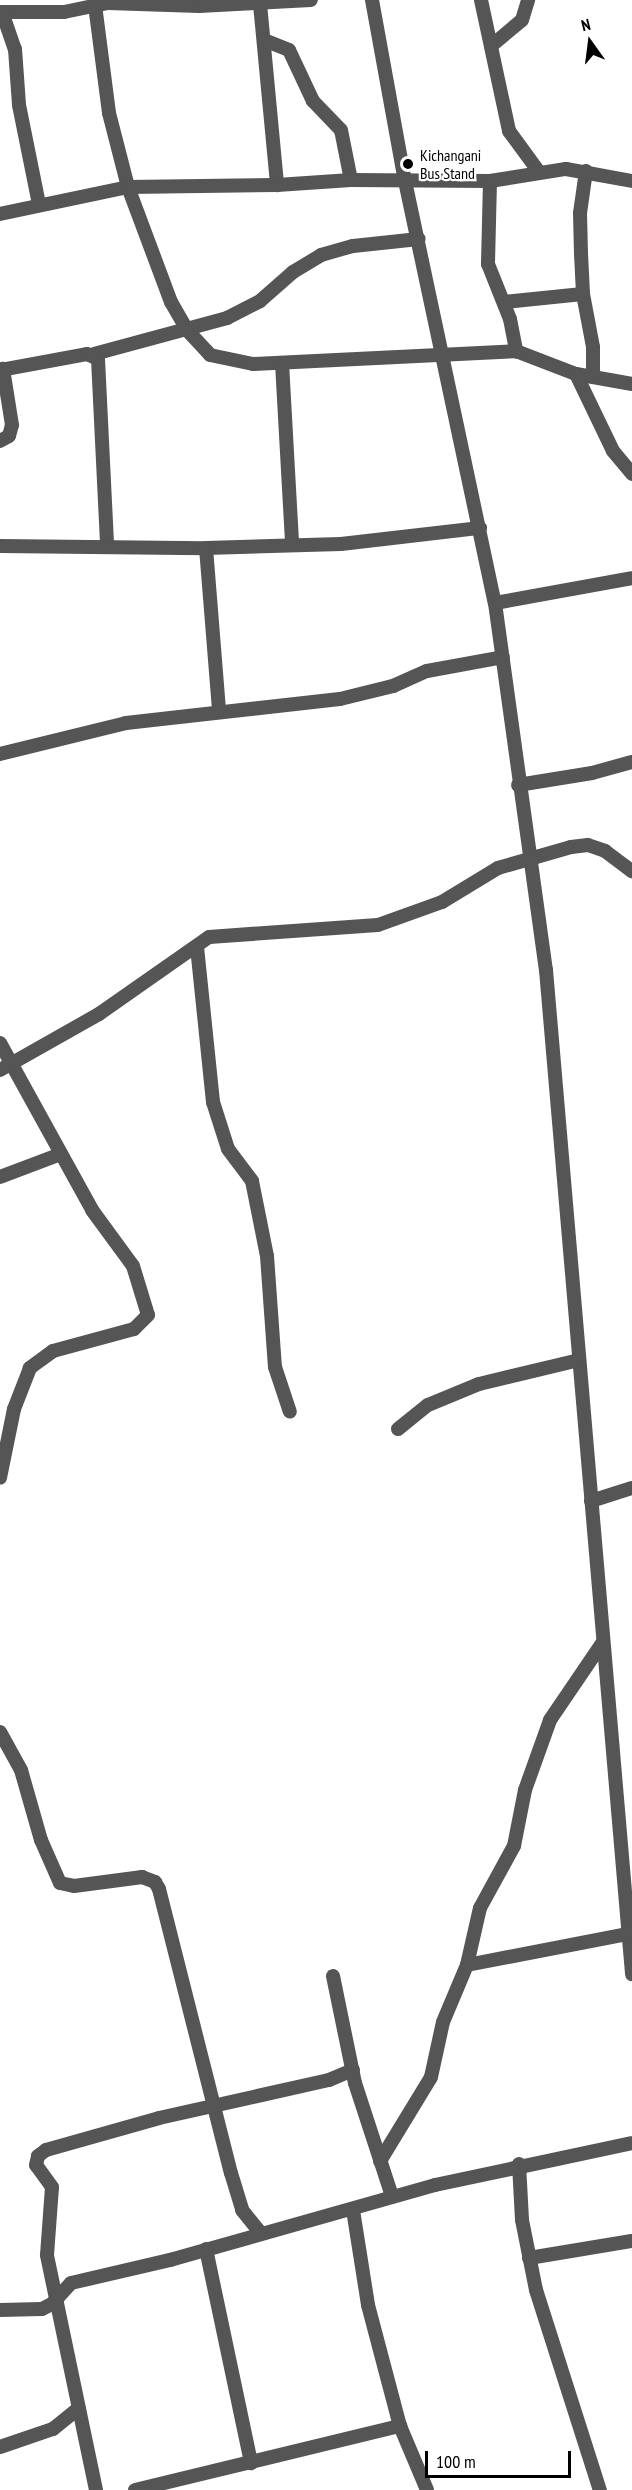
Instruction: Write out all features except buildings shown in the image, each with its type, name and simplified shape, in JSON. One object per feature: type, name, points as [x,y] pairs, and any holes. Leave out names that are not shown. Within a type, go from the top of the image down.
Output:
[{"type":"street","points":[[39,204],[19,105],[15,49],[1,12],[64,12],[95,5],[260,4],[311,0]]},
{"type":"street","points":[[372,0],[405,181],[445,356],[495,603],[518,785],[546,970],[632,1974]]},
{"type":"street","points":[[481,0],[509,131],[539,172]]},
{"type":"street","points":[[491,46],[522,20],[528,0]]},
{"type":"street","points":[[260,4],[277,185]]},
{"type":"street","points":[[95,5],[109,113],[128,187],[156,267],[187,330],[219,360],[282,363],[516,351],[576,374],[632,384]]},
{"type":"street","points":[[264,40],[289,50],[306,89],[341,130],[351,180]]},
{"type":"street","points":[[0,214],[128,187],[277,185],[351,180],[490,181],[539,172],[586,171],[632,181]]},
{"type":"street","points":[[586,171],[580,213],[583,294],[593,347],[593,377]]},
{"type":"street","points":[[490,181],[488,264],[504,302],[516,351]]},
{"type":"street","points":[[0,441],[9,436],[12,425],[1,369],[94,354],[187,330],[243,311],[321,255],[353,246],[419,239]]},
{"type":"street","points":[[504,302],[583,294]]},
{"type":"street","points":[[94,354],[100,366],[107,544]]},
{"type":"street","points":[[282,363],[292,544]]},
{"type":"street","points":[[576,374],[613,451],[632,474]]},
{"type":"street","points":[[0,546],[107,544],[206,548],[341,544],[480,528]]},
{"type":"street","points":[[206,548],[219,711]]},
{"type":"street","points":[[495,603],[632,578]]},
{"type":"street","points":[[0,754],[126,723],[340,699],[393,686],[427,671],[503,657]]},
{"type":"street","points":[[518,785],[592,773],[632,762]]},
{"type":"street","points":[[6,1067],[99,1014],[144,980],[214,936],[286,935],[378,925],[442,902],[483,875],[528,856],[588,845],[605,851],[632,871]]},
{"type":"street","points":[[197,947],[213,1102],[228,1149],[252,1181],[267,1256],[275,1367],[290,1412]]},
{"type":"street","points":[[0,1043],[6,1067],[61,1154],[92,1210],[133,1266],[148,1315],[134,1329],[53,1351],[30,1368],[14,1409],[0,1478]]},
{"type":"street","points":[[0,1177],[61,1154]]},
{"type":"street","points":[[398,1429],[428,1405],[479,1384],[579,1360]]},
{"type":"street","points":[[591,1501],[632,1488]]},
{"type":"street","points":[[380,2162],[431,2077],[452,1993],[467,1965],[480,1908],[514,1846],[525,1790],[550,1720],[603,1642]]},
{"type":"street","points":[[0,1732],[21,1770],[41,1840],[60,1884],[74,1886],[142,1877],[154,1882],[159,1889],[214,2109],[242,2210],[259,2231]]},
{"type":"street","points":[[467,1965],[628,1934]]},
{"type":"street","points":[[333,1976],[353,2070],[392,2196]]},
{"type":"street","points":[[96,2490],[47,2255],[54,2198],[52,2187],[36,2165],[38,2156],[46,2150],[159,2118],[214,2109],[329,2080],[353,2070]]},
{"type":"street","points":[[0,2310],[42,2309],[71,2283],[206,2250],[259,2231],[353,2210],[392,2196],[519,2164],[632,2143]]},
{"type":"street","points":[[519,2164],[522,2220],[536,2290],[600,2490]]},
{"type":"street","points":[[353,2210],[368,2305],[400,2426],[427,2490]]},
{"type":"street","points":[[529,2258],[632,2241]]},
{"type":"street","points":[[206,2250],[252,2463]]},
{"type":"street","points":[[0,2447],[53,2429],[79,2408]]},
{"type":"street","points":[[135,2490],[400,2426]]},
{"type":"place","name":"Kichangani Bus Stand","points":[[408,164]]}]
